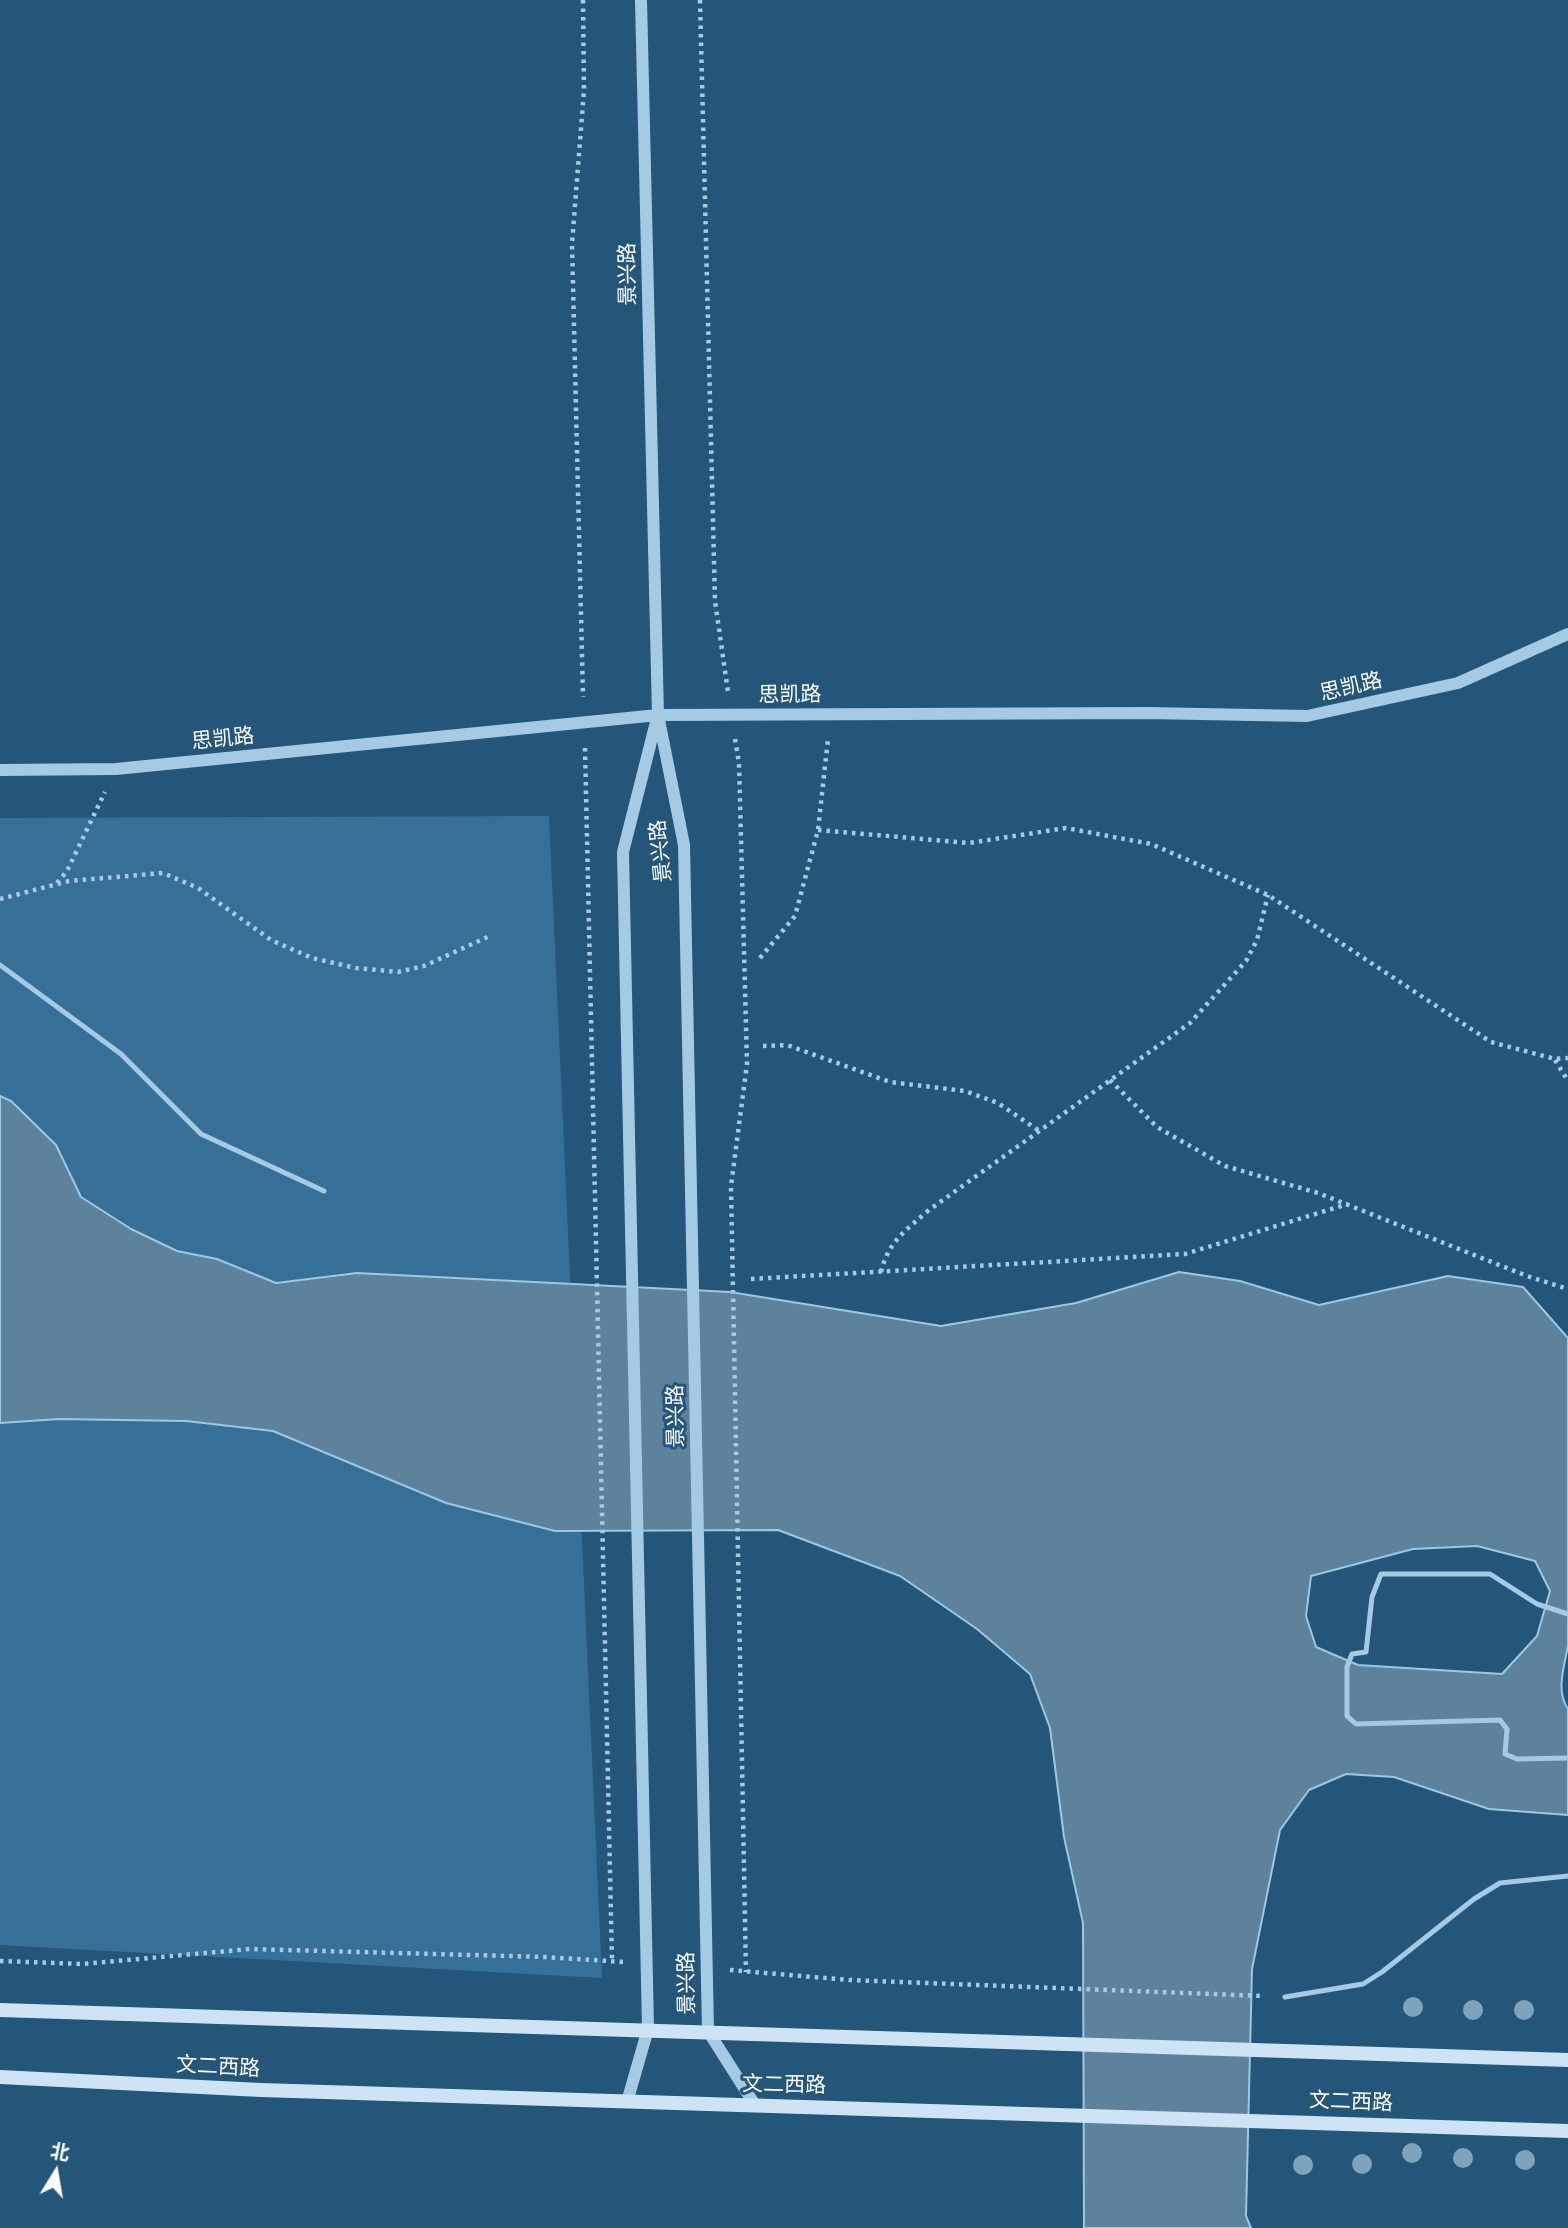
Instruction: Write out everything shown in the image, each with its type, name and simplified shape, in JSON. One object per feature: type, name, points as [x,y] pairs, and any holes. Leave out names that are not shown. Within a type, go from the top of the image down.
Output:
[{"type":"main road","points":[[0,2010],[1568,2060]]},
{"type":"main road","name":"文二西路","points":[[0,2077],[628,2102],[1063,2113],[1568,2131]]},
{"type":"street","name":"景兴路","points":[[641,0],[658,715],[684,845],[708,2032],[755,2105]]},
{"type":"street","name":"思凯路","points":[[0,770],[116,769],[658,715],[1148,713],[1307,716],[1458,683],[1568,634]]},
{"type":"street","name":"景兴路","points":[[628,2102],[648,2029],[623,852],[658,715]]},
{"type":"lane","points":[[0,965],[121,1054],[201,1134],[324,1191]]},
{"type":"lane","points":[[1568,1615],[1538,1604],[1490,1574],[1381,1574],[1372,1597],[1366,1651],[1352,1654],[1347,1667],[1347,1716],[1356,1724],[1500,1720],[1507,1729],[1505,1754],[1517,1759],[1568,1758]]},
{"type":"lane","points":[[1285,1997],[1363,1984],[1463,1907],[1500,1883],[1568,1877]]},
{"type":"path","points":[[583,0],[584,90],[572,244],[612,1961]]},
{"type":"path","points":[[700,0],[715,601],[739,763],[747,1064],[731,1186],[747,1972]]},
{"type":"path","points":[[760,958],[795,916],[818,831],[830,713]]},
{"type":"path","points":[[55,884],[67,871],[116,769]]},
{"type":"path","points":[[818,831],[969,843],[1066,828],[1151,844],[1268,895],[1491,1042],[1555,1059],[1568,1058]]},
{"type":"path","points":[[0,899],[55,884],[163,873],[198,888],[271,940],[312,958],[398,972],[424,966],[492,935]]},
{"type":"path","points":[[881,1272],[885,1253],[893,1241],[929,1210],[1190,1023],[1245,961],[1257,940],[1268,895]]},
{"type":"path","points":[[763,1046],[786,1045],[890,1082],[965,1091],[998,1103],[1041,1132]]},
{"type":"path","points":[[1555,1059],[1568,1081]]},
{"type":"path","points":[[1110,1080],[1157,1127],[1225,1166],[1348,1204],[1527,1276],[1568,1289]]},
{"type":"path","points":[[751,1279],[1185,1254],[1348,1204]]},
{"type":"path","points":[[0,1961],[82,1964],[250,1949],[545,1956],[647,1965]]},
{"type":"path","points":[[706,1968],[1051,1988],[1285,1997]]},
{"type":"shaded area","points":[[549,816],[602,1978],[0,1945],[0,818]]},
{"type":"shaded area","points":[[0,1096],[11,1101],[56,1145],[81,1197],[131,1229],[177,1251],[217,1259],[276,1283],[357,1273],[730,1292],[941,1326],[1076,1303],[1179,1272],[1240,1281],[1319,1305],[1448,1276],[1523,1287],[1568,1338],[1568,1645],[1561,1686],[1568,1709],[1568,1815],[1489,1809],[1394,1777],[1346,1774],[1309,1790],[1280,1830],[1252,1969],[1246,2216],[1251,2228],[1084,2228],[1083,1923],[1064,1837],[1050,1728],[1030,1674],[977,1629],[900,1576],[778,1530],[555,1531],[446,1503],[273,1431],[186,1421],[59,1419],[0,1423]],"holes":[[[1477,1546],[1535,1561],[1550,1591],[1537,1636],[1502,1674],[1358,1665],[1316,1647],[1306,1616],[1311,1576],[1413,1549]]]}]
